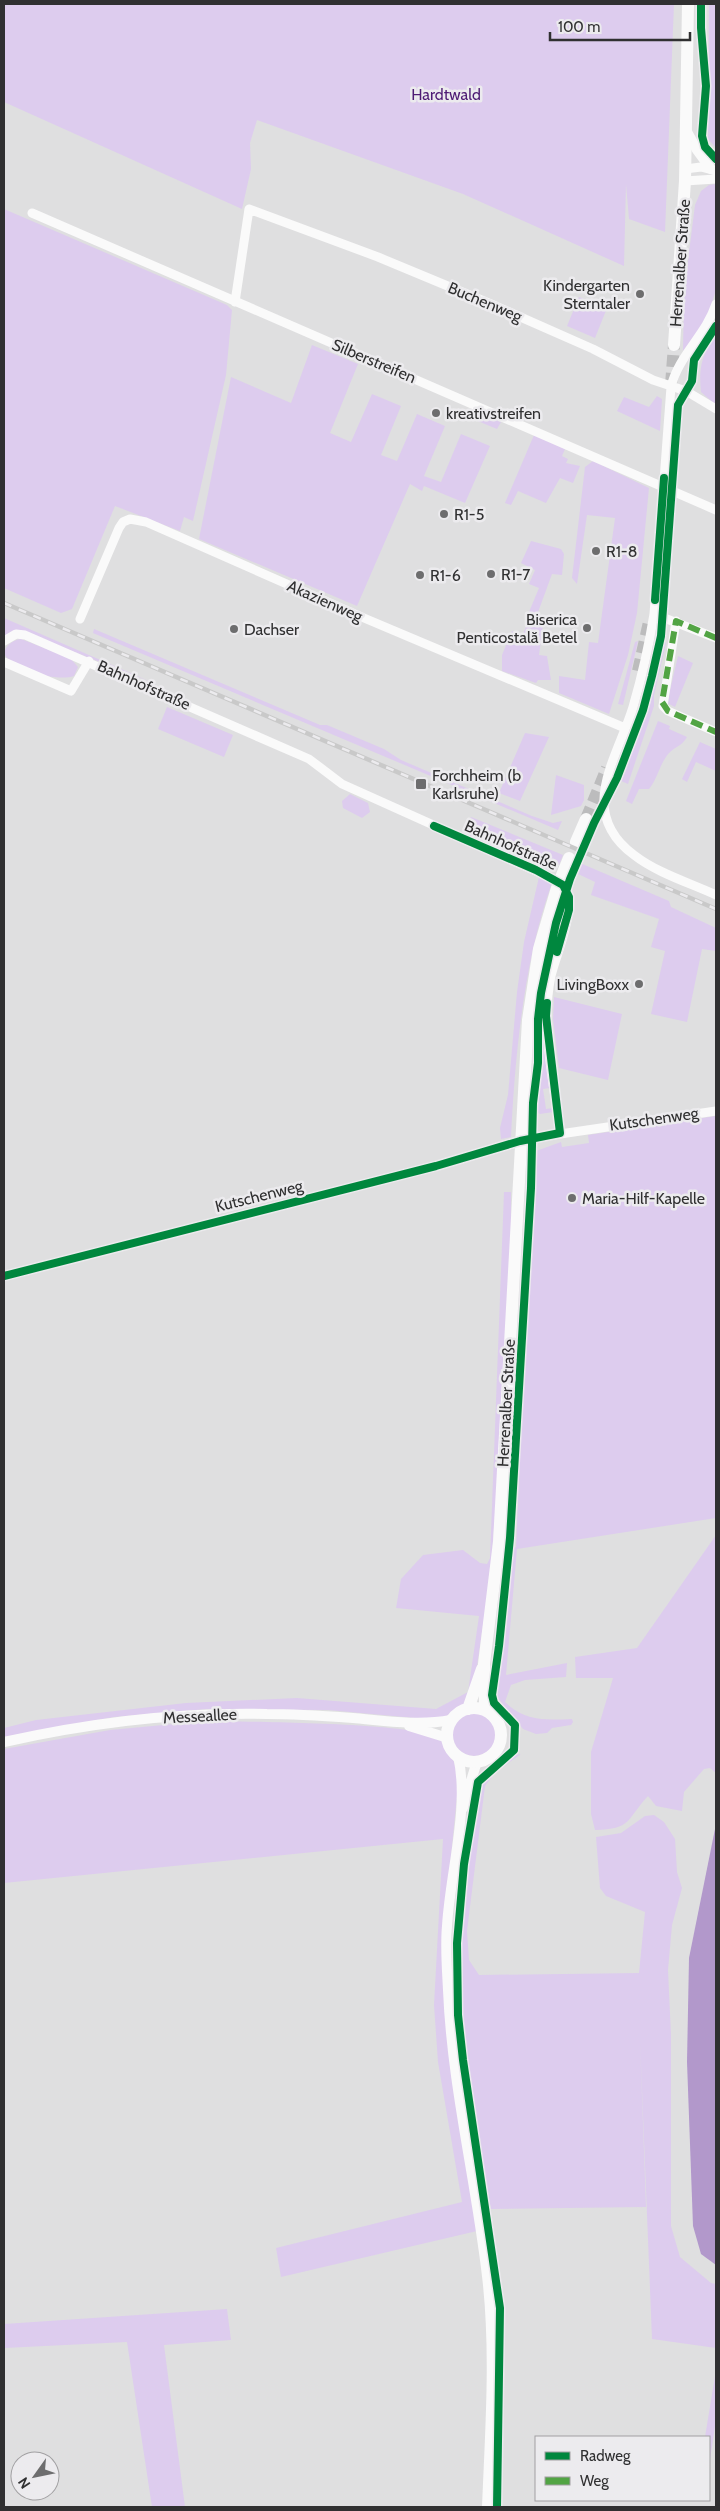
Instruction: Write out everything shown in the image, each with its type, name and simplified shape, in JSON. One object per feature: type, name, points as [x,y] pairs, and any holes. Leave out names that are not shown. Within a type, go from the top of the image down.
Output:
[{"type":"main road","name":"Herrenalber Straße","points":[[674,345],[685,175],[688,4]]},
{"type":"main road","points":[[576,842],[586,819]]},
{"type":"main road","name":"Herrenalber Straße","points":[[488,1712],[485,1702],[484,1664],[499,1542],[527,1029],[539,949],[558,880],[569,858]]},
{"type":"main road","name":"Herrenalber Straße","points":[[468,1709],[484,1664]]},
{"type":"main road","points":[[475,1708],[488,1712],[500,1726],[500,1740],[489,1757],[477,1762],[458,1756],[453,1751],[448,1738],[452,1720],[456,1715],[468,1709],[475,1708]]},
{"type":"street","points":[[686,129],[696,150],[714,170]]},
{"type":"street","points":[[685,175],[714,170]]},
{"type":"street","name":"Herrenalber Straße","points":[[685,175],[716,179]]},
{"type":"street","name":"Buchenweg","points":[[235,302],[249,209],[378,257],[491,304],[594,349],[671,386],[686,391],[716,409]]},
{"type":"street","name":"Silberstreifen","points":[[32,213],[235,302],[524,424],[716,510]]},
{"type":"street","name":"Herrenalber Straße","points":[[716,304],[700,338],[674,374],[671,386],[663,487],[658,615],[625,728],[604,786],[604,803],[608,824],[617,839],[634,856],[716,895]]},
{"type":"street","name":"Akazienweg","points":[[80,620],[119,528],[123,522],[133,519],[194,542],[364,618],[625,728]]},
{"type":"street","points":[[658,615],[716,638]]},
{"type":"street","points":[[676,621],[663,706],[668,711],[716,732]]},
{"type":"street","name":"Bahnhofstraße","points":[[4,641],[16,634],[25,634],[89,661],[309,759],[342,784],[384,805],[558,880],[569,897],[570,910],[556,954],[548,992],[546,1016],[560,1133]]},
{"type":"street","name":"Bahnhofstraße","points":[[4,662],[71,692],[89,661]]},
{"type":"street","name":"Kutschenweg","points":[[4,1276],[436,1166],[520,1141],[560,1133],[716,1110]]},
{"type":"street","name":"Messeallee","points":[[4,1742],[126,1721],[205,1715],[265,1714],[398,1722],[452,1720]]},
{"type":"street","name":"Messeallee","points":[[398,1722],[448,1738]]},
{"type":"street","points":[[458,1756],[462,1771],[461,1813],[446,1927],[448,1992],[456,2078],[482,2242],[490,2308],[491,2377],[487,2507]]},
{"type":"street","points":[[461,1813],[477,1762]]},
{"type":"green space","name":"Hardtwald","points":[[4,4],[674,4],[665,232],[629,219],[626,184],[624,266],[463,194],[257,120],[250,143],[251,169],[242,209],[4,102]]},
{"type":"green space","points":[[709,4],[716,4],[716,148],[708,139]]},
{"type":"green space","points":[[716,184],[716,290],[709,312],[699,331],[683,351],[684,292],[695,205],[701,191],[709,185]]},
{"type":"green space","points":[[4,209],[227,305],[232,310],[226,375],[193,521],[184,517],[180,531],[115,506],[72,609],[61,613],[4,588]]},
{"type":"green space","points":[[579,297],[607,308],[595,338],[567,326]]},
{"type":"green space","points":[[716,329],[716,405],[701,392],[700,374],[703,359]]},
{"type":"green space","points":[[312,345],[358,364],[330,433],[351,442],[372,394],[401,406],[381,455],[397,461],[417,414],[445,426],[424,476],[441,482],[461,434],[490,446],[465,503],[424,486],[422,491],[410,484],[357,606],[199,539],[231,377],[291,403]]},
{"type":"green space","points":[[657,396],[662,399],[660,431],[617,411],[624,397],[649,407]]},
{"type":"green space","points":[[472,410],[501,422],[497,429],[468,417]]},
{"type":"green space","points":[[534,435],[565,449],[562,456],[568,459],[566,463],[580,466],[573,483],[560,478],[546,503],[518,491],[511,505],[505,503]]},
{"type":"green space","points":[[593,461],[649,488],[637,613],[628,655],[609,714],[559,693],[559,676],[585,680],[589,642],[598,643],[615,518],[587,515],[577,584],[572,578],[585,467]]},
{"type":"green space","points":[[531,541],[561,549],[564,554],[562,575],[552,574],[537,615],[529,612],[539,588],[529,584],[535,570],[521,563]]},
{"type":"green space","points":[[4,618],[151,682],[31,635],[4,638]]},
{"type":"green space","points":[[530,618],[543,625],[539,655],[547,656],[551,680],[538,680],[536,683],[502,671],[502,655],[512,631],[522,636]]},
{"type":"green space","points":[[94,629],[320,725],[327,725],[384,749],[401,760],[532,816],[553,823],[562,821],[558,830],[93,633]]},
{"type":"green space","points":[[21,639],[70,658],[78,667],[74,676],[46,676],[15,665],[4,653],[10,643]]},
{"type":"green space","points":[[638,641],[623,705],[618,704],[635,642]]},
{"type":"green space","points":[[664,642],[666,643],[654,695],[654,706],[628,784],[619,780],[647,704]]},
{"type":"green space","points":[[678,656],[693,663],[675,707],[667,703]]},
{"type":"green space","points":[[167,707],[233,735],[224,757],[158,729]]},
{"type":"green space","points":[[658,721],[670,726],[669,729],[687,737],[666,757],[649,789],[639,789],[632,804],[626,801]]},
{"type":"green space","points":[[525,733],[549,737],[520,801],[499,793]]},
{"type":"green space","points":[[700,742],[716,749],[716,771],[696,762],[687,782],[682,779]]},
{"type":"green space","points":[[556,775],[584,785],[584,800],[581,806],[551,815]]},
{"type":"green space","points":[[350,794],[368,803],[370,812],[362,818],[343,808],[342,801]]},
{"type":"green space","points":[[471,817],[563,855],[559,865],[549,862],[547,869],[470,837],[475,825],[468,822]]},
{"type":"green space","points":[[580,863],[669,901],[671,907],[716,928],[716,951],[702,949],[687,1022],[651,1014],[665,951],[651,947],[659,919],[591,895],[595,882],[576,873]]},
{"type":"green space","points":[[539,877],[552,883],[534,944],[522,1008],[511,1137],[501,1139],[500,1128],[508,1095],[517,992],[524,942]]},
{"type":"green space","points":[[554,997],[622,1014],[608,1080],[559,1068],[553,1019]]},
{"type":"green space","points":[[542,1032],[550,1088],[543,1089],[546,1109],[553,1108],[553,1112],[540,1114],[535,1111],[541,1069],[540,1035]]},
{"type":"green space","points":[[716,1116],[716,1518],[517,1549],[506,1675],[567,1663],[566,1677],[525,1680],[511,1685],[505,1702],[520,1713],[536,1718],[572,1719],[571,1725],[552,1728],[547,1733],[536,1734],[523,1729],[497,1697],[512,1549],[516,1547],[530,1225],[536,1151],[561,1142],[562,1147],[589,1143],[588,1135]]},
{"type":"green space","points":[[504,1192],[511,1192],[511,1228],[499,1466],[490,1577],[474,1687],[468,1702],[445,1717],[426,1719],[328,1710],[207,1709],[114,1717],[4,1737],[4,1728],[36,1720],[186,1703],[297,1698],[436,1709],[468,1692],[479,1616],[396,1608],[401,1579],[423,1555],[463,1550],[480,1563],[487,1564],[490,1558]]},
{"type":"green space","points":[[716,1535],[716,1773],[710,1768],[704,1769],[684,1792],[682,1811],[656,1806],[648,1796],[627,1822],[616,1828],[595,1830],[591,1814],[591,1752],[613,1678],[576,1678],[575,1657],[637,1648]]},
{"type":"green space","points":[[470,1712],[478,1712],[490,1718],[496,1734],[490,1750],[478,1756],[470,1756],[458,1750],[452,1738],[452,1730],[458,1718]]},
{"type":"green space","points":[[206,1721],[329,1724],[400,1729],[426,1733],[440,1739],[449,1751],[459,1776],[442,1947],[477,2231],[281,2277],[276,2248],[462,2202],[438,2062],[434,2005],[443,1839],[4,1883],[4,1749],[110,1730]]},
{"type":"green space","points":[[521,1754],[496,1772],[485,1786],[467,1931],[469,1960],[479,1975],[639,1973],[645,1912],[606,1896],[600,1888],[596,1837],[621,1833],[645,1816],[654,1815],[664,1822],[675,1839],[677,1872],[682,1888],[672,1925],[668,1970],[671,2035],[671,2226],[680,2257],[711,2283],[716,2284],[716,2348],[652,2339],[640,2040],[646,2207],[491,2209],[478,2137],[464,2030],[461,1958],[462,1904],[480,1785],[484,1777],[516,1755]]},
{"type":"green space","points":[[227,2309],[231,2340],[164,2345],[185,2507],[152,2507],[127,2342],[4,2348],[4,2324]]},
{"type":"green space","points":[[716,2370],[716,2420],[710,2459],[710,2436],[705,2436]]},
{"type":"shaded area","points":[[716,1824],[716,2265],[701,2254],[693,2226],[687,2062],[689,1958]]},
{"type":"tunnel","points":[[671,385],[674,345]]},
{"type":"tunnel","points":[[638,671],[649,622]]},
{"type":"tunnel","points":[[586,819],[607,768]]},
{"type":"railway","points":[[4,603],[716,909]]},
{"type":"marked path","points":[[716,638],[676,621],[662,702],[668,711],[716,732]]},
{"type":"cycle path","points":[[701,4],[706,86],[702,136],[705,147],[716,159]]},
{"type":"cycle path","points":[[497,2507],[500,2308],[463,2060],[458,2015],[457,1943],[464,1864],[478,1782],[514,1750],[515,1725],[494,1703],[492,1695],[510,1538],[531,1188],[533,1103],[538,1063],[538,1019],[541,993],[556,923],[570,879],[594,823],[617,778],[643,710],[652,676],[661,636],[678,405],[692,381],[694,360],[716,326]]},
{"type":"cycle path","points":[[655,600],[664,478]]},
{"type":"cycle path","points":[[434,826],[536,870],[563,885],[569,897],[569,910],[557,952]]},
{"type":"cycle path","points":[[4,1276],[436,1166],[520,1141],[560,1133],[546,1016],[547,1003]]},
{"type":"place","name":"Kindergarten Sterntaler","points":[[640,294]]},
{"type":"place","name":"kreativstreifen","points":[[436,413]]},
{"type":"place","name":"R1-5","points":[[444,514]]},
{"type":"place","name":"R1-8","points":[[596,551]]},
{"type":"place","name":"R1-7","points":[[491,574]]},
{"type":"place","name":"R1-6","points":[[420,575]]},
{"type":"place","name":"Biserica Penticostală Betel","points":[[587,628]]},
{"type":"place","name":"Dachser","points":[[234,629]]},
{"type":"place","name":"Forchheim (b Karlsruhe)","points":[[421,784]]},
{"type":"place","name":"LivingBoxx","points":[[639,984]]},
{"type":"place","name":"Maria-Hilf-Kapelle","points":[[572,1198]]}]
